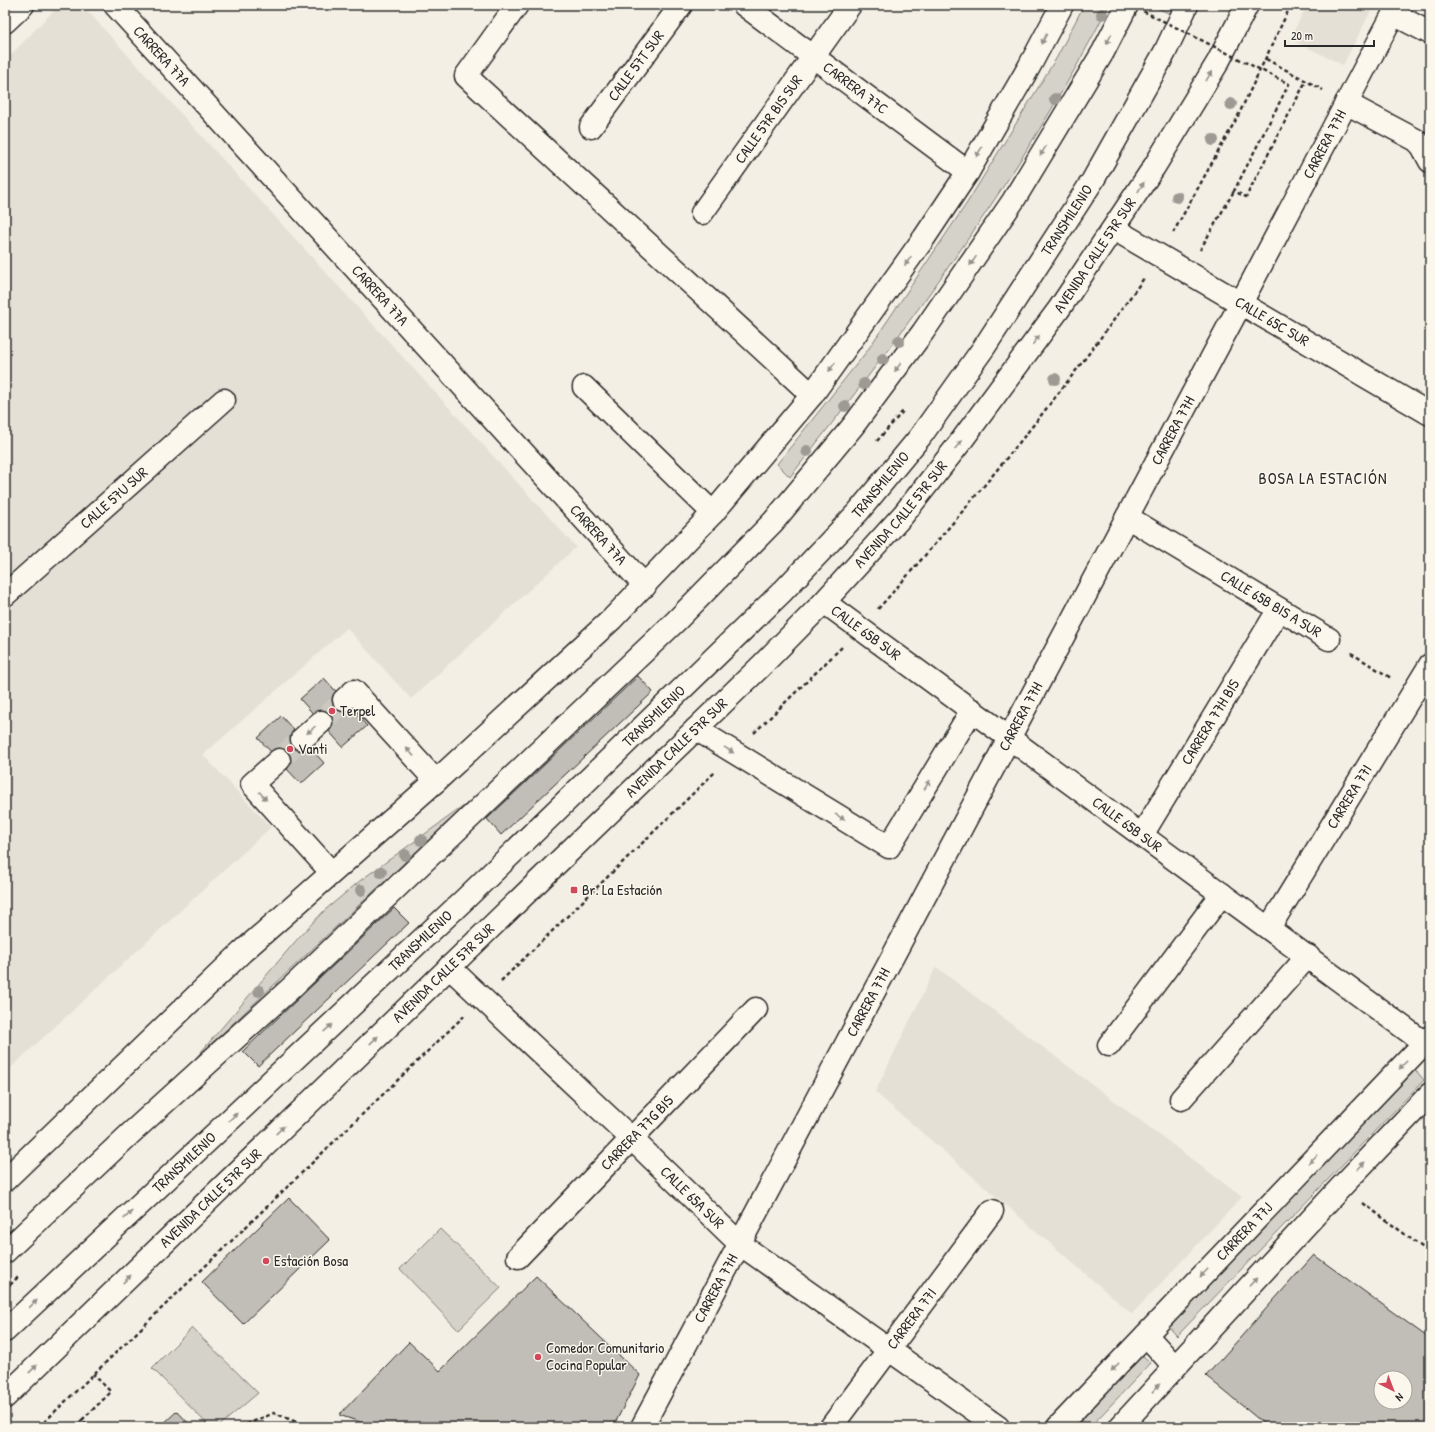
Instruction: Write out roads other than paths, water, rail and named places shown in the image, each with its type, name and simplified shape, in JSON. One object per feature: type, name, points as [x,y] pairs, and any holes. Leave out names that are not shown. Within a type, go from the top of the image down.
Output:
[{"type":"main road","points":[[5,22],[23,5]]},
{"type":"main road","name":"CARRERA 77A","points":[[115,5],[645,586]]},
{"type":"main road","points":[[517,5],[466,76],[812,395]]},
{"type":"main road","name":"CALLE 57T SUR","points":[[591,127],[681,5]]},
{"type":"main road","name":"CARRERA 77C","points":[[744,5],[968,172]]},
{"type":"main road","name":"CALLE 57R BIS SUR","points":[[702,213],[850,5]]},
{"type":"main road","points":[[7,1175],[242,952],[436,781],[612,619],[713,513],[812,395],[919,244],[968,172],[1029,67],[1062,5]]},
{"type":"main road","points":[[5,1252],[131,1133],[303,977],[676,621],[773,522],[858,420],[923,332],[1013,202],[1103,52],[1128,5]]},
{"type":"main road","name":"TRANSMILENIO","points":[[5,1331],[464,899],[783,591],[858,512],[920,437],[977,358],[1093,180],[1165,52],[1187,5]]},
{"type":"main road","name":"AVENIDA CALLE 57R SUR","points":[[5,1397],[696,729],[824,602],[898,520],[959,444],[1059,309],[1114,229],[1218,62],[1245,7]]},
{"type":"main road","points":[[1395,9],[1430,33]]},
{"type":"main road","name":"CARRERA 77H","points":[[642,1427],[1241,303],[1395,9]]},
{"type":"main road","points":[[1346,103],[1416,140],[1422,146],[1430,161]]},
{"type":"main road","name":"CALLE 65C SUR","points":[[1114,229],[1430,414]]},
{"type":"main road","points":[[584,387],[713,513]]},
{"type":"main road","name":"CALLE 57U SUR","points":[[5,595],[224,400]]},
{"type":"main road","name":"CALLE 65B BIS A SUR","points":[[1127,516],[1328,639]]},
{"type":"main road","name":"CALLE 65B SUR","points":[[824,602],[1222,894],[1428,1042]]},
{"type":"main road","name":"CARRERA 77H BIS","points":[[1142,835],[1279,609]]},
{"type":"main road","name":"CARRERA 77I","points":[[1269,928],[1430,665]]},
{"type":"main road","points":[[344,700],[354,691],[436,781]]},
{"type":"main road","points":[[696,729],[889,847],[972,710]]},
{"type":"main road","points":[[302,739],[321,722]]},
{"type":"main road","points":[[279,760],[252,784],[331,872]]},
{"type":"main road","points":[[1109,1045],[1222,894]]},
{"type":"main road","points":[[1181,1099],[1308,956]]},
{"type":"main road","name":"CALLE 65A SUR","points":[[449,967],[632,1139],[740,1244],[998,1427]]},
{"type":"main road","name":"CARRERA 77G BIS","points":[[518,1257],[756,1009]]},
{"type":"main road","name":"CARRERA 77J","points":[[1058,1427],[1428,1042]]},
{"type":"main road","points":[[1120,1427],[1341,1187],[1430,1094]]},
{"type":"main road","name":"CARRERA 77I","points":[[831,1427],[992,1211]]},
{"type":"main road","points":[[1146,1335],[1175,1367]]},
{"type":"tunnel","points":[[321,722],[344,700]]},
{"type":"tunnel","points":[[279,760],[302,739]]},
{"type":"place","name":"Terpel","points":[[332,711]]},
{"type":"place","name":"Vanti","points":[[290,749]]},
{"type":"place","name":"Br. La Estación","points":[[574,890]]},
{"type":"place","name":"Estación Bosa","points":[[266,1261]]},
{"type":"place","name":"Comedor Comunitario Cocina Popular","points":[[538,1357]]},
{"type":"district","name":"BOSA LA ESTACIÓN","points":[[1323,478]]}]
